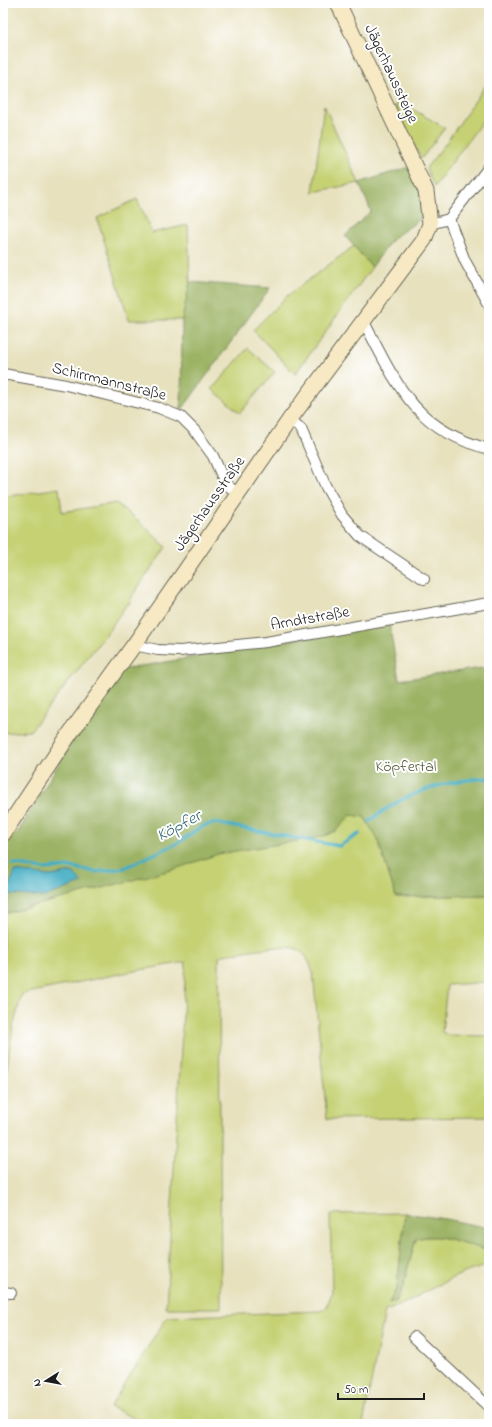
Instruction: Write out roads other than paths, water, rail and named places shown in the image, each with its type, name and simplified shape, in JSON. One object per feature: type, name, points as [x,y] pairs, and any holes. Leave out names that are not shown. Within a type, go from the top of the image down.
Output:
[{"type":"street","name":"Jägerhaussteige","points":[[338,3],[426,191]]},
{"type":"street","points":[[430,224],[449,219],[489,167]]},
{"type":"street","name":"Jägerhausstraße","points":[[3,834],[71,732],[239,495],[290,419],[363,320],[417,251],[424,240],[430,224],[426,191]]},
{"type":"street","points":[[449,219],[465,261],[489,304]]},
{"type":"street","points":[[363,320],[392,377],[419,413],[437,427],[453,436],[489,449]]},
{"type":"street","name":"Schirrmannstraße","points":[[3,374],[66,385],[159,408],[181,417],[195,431],[213,456],[225,483],[239,495]]},
{"type":"street","points":[[290,419],[301,429],[326,487],[342,515],[360,536],[424,579]]},
{"type":"street","name":"Arndtstraße","points":[[134,644],[158,650],[180,651],[266,642],[489,603]]},
{"type":"street","points":[[414,1336],[489,1407]]},
{"type":"water","points":[[15,871],[50,876],[73,872],[82,883],[44,897],[6,894]]},
{"type":"waterway","name":"Köpfer","points":[[370,821],[396,803],[426,790],[441,785],[473,779],[489,778]]},
{"type":"waterway","name":"Köpfer","points":[[12,864],[43,869],[71,867],[96,872],[124,868],[176,844],[203,826],[215,823],[339,846],[359,834]]},
{"type":"park label","name":"Köpfertal","points":[[406,767]]}]
